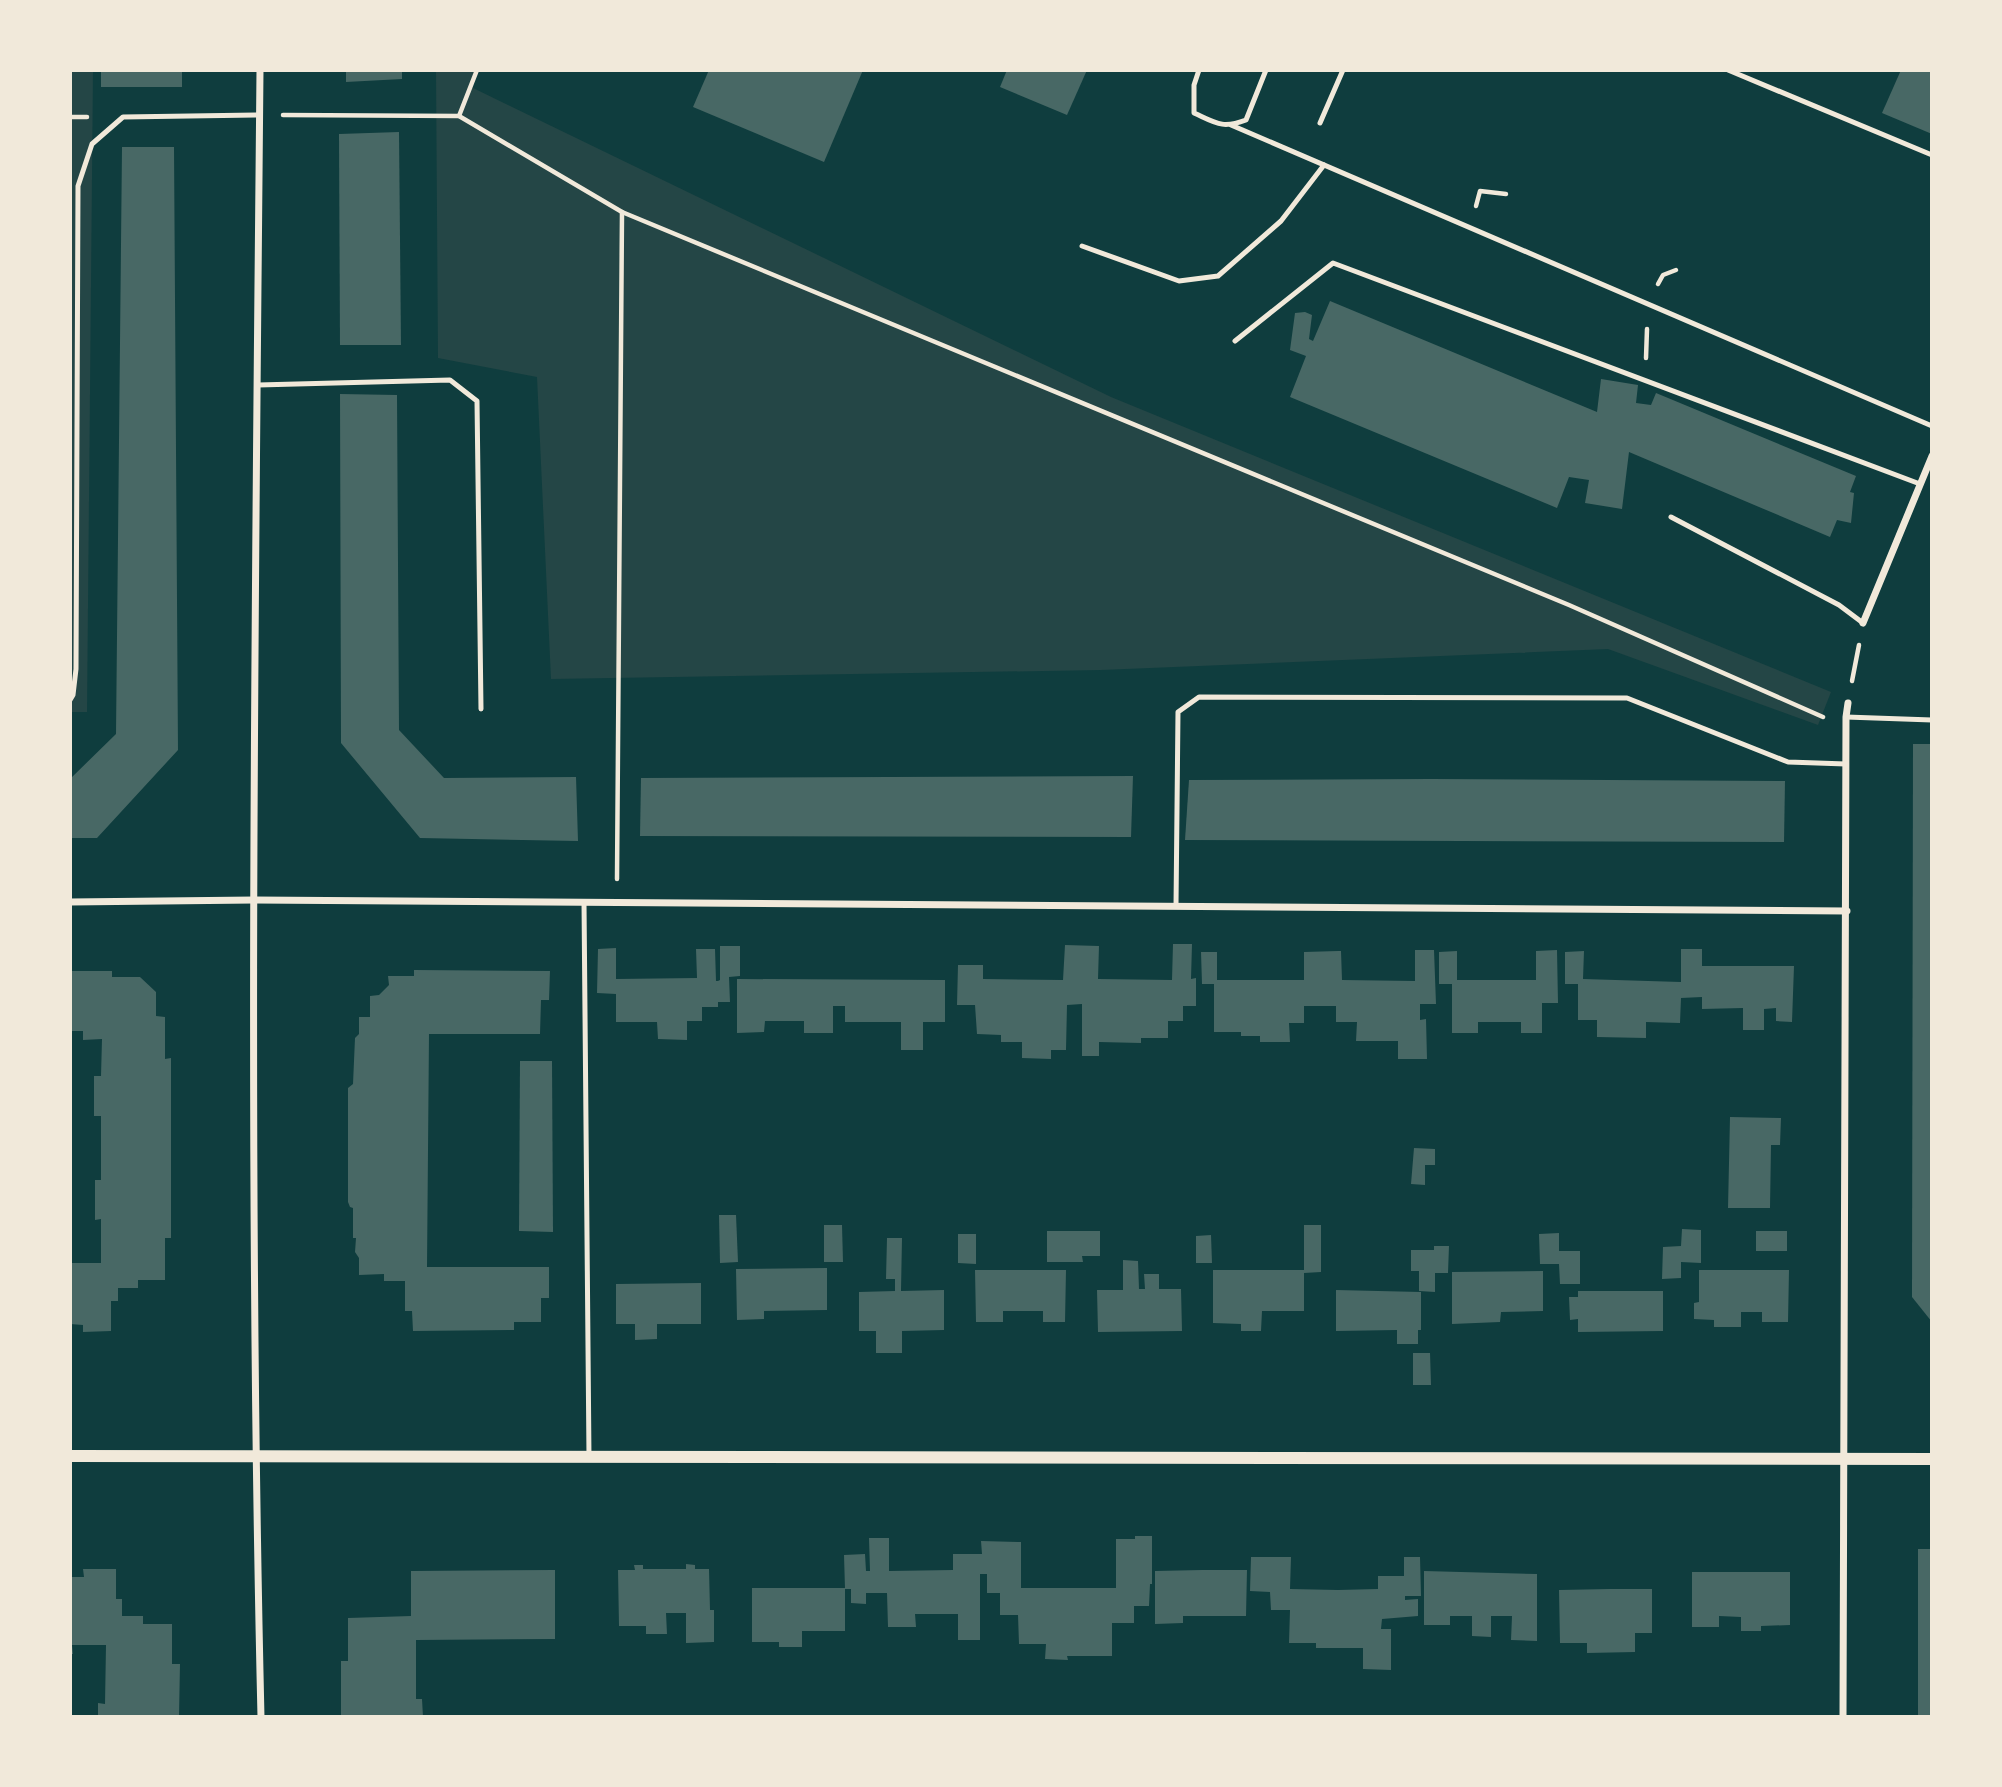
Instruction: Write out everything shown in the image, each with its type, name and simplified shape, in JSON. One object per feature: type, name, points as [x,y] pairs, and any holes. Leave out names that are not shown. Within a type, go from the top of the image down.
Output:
[{"type":"street","points":[[260,70],[254,900],[255,1457],[261,1717]]},
{"type":"street","points":[[1863,623],[1932,456]]},
{"type":"street","points":[[1843,1717],[1848,702]]},
{"type":"street","points":[[70,902],[254,900],[1847,911]]},
{"type":"street","points":[[70,1456],[1932,1458]]},
{"type":"lane","points":[[1199,70],[1194,85],[1194,113],[1221,125],[1246,120],[1266,70]]},
{"type":"lane","points":[[1320,123],[1343,70]]},
{"type":"lane","points":[[1728,70],[1932,156]]},
{"type":"lane","points":[[70,700],[76,669],[78,186],[92,144],[123,117],[259,115]]},
{"type":"lane","points":[[1231,125],[1932,426]]},
{"type":"lane","points":[[1082,246],[1180,281],[1218,276],[1280,221],[1324,165]]},
{"type":"lane","points":[[1235,341],[1333,262],[1920,484]]},
{"type":"lane","points":[[258,385],[450,380],[477,401],[481,709]]},
{"type":"lane","points":[[1671,517],[1839,605],[1863,623]]},
{"type":"lane","points":[[1176,906],[1178,712],[1199,697],[1627,698],[1788,762],[1846,764]]},
{"type":"lane","points":[[1846,717],[1932,720]]},
{"type":"lane","points":[[584,902],[589,1457]]},
{"type":"path","points":[[459,116],[477,70]]},
{"type":"path","points":[[259,115],[459,116],[622,212],[1569,605],[1846,727]]},
{"type":"path","points":[[1469,227],[1480,191],[1506,194]]},
{"type":"path","points":[[617,902],[622,212]]},
{"type":"path","points":[[1848,702],[1863,623]]},
{"type":"shaded area","points":[[70,70],[93,70],[87,712],[70,712]]},
{"type":"shaded area","points":[[436,70],[478,70],[471,87],[1111,397],[1831,692],[1818,725],[1608,649],[1101,670],[551,679],[537,377],[438,358]]},
{"type":"building","points":[[101,70],[182,70],[182,87],[101,87]]},
{"type":"building","points":[[346,70],[402,70],[402,79],[346,82]]},
{"type":"building","points":[[709,70],[863,70],[824,162],[693,107]]},
{"type":"building","points":[[1007,70],[1087,70],[1067,115],[1000,87]]},
{"type":"building","points":[[1901,70],[1932,70],[1932,134],[1882,113]]},
{"type":"building","points":[[399,132],[401,345],[340,345],[339,134]]},
{"type":"building","points":[[122,147],[174,147],[178,750],[97,838],[70,838],[70,779],[116,734]]},
{"type":"building","points":[[1330,301],[1597,412],[1601,379],[1638,385],[1636,403],[1651,405],[1656,393],[1856,476],[1850,492],[1854,493],[1851,523],[1837,520],[1830,537],[1629,452],[1622,509],[1585,503],[1589,480],[1569,477],[1557,508],[1290,397],[1306,356],[1290,350],[1295,313],[1305,312],[1312,315],[1309,339],[1313,341]]},
{"type":"building","points":[[340,394],[397,395],[399,730],[444,778],[576,777],[578,841],[420,838],[341,743]]},
{"type":"building","points":[[1913,744],[1932,744],[1932,1322],[1912,1297]]},
{"type":"building","points":[[1133,776],[1131,837],[640,836],[641,778]]},
{"type":"building","points":[[1189,780],[1785,781],[1784,842],[1185,840]]},
{"type":"building","points":[[1173,944],[1192,944],[1191,979],[1196,978],[1196,1006],[1183,1006],[1183,1021],[1168,1021],[1168,1038],[1141,1038],[1141,1043],[1099,1042],[1099,1056],[1082,1056],[1082,1004],[1067,1005],[1066,1050],[1051,1050],[1051,1059],[1022,1058],[1022,1042],[1001,1042],[1001,1035],[977,1034],[975,1005],[957,1005],[958,965],[983,965],[983,979],[1063,980],[1065,945],[1099,946],[1098,979],[1172,980]]},
{"type":"building","points":[[720,946],[740,946],[740,976],[729,977],[730,1002],[718,1002],[718,1007],[702,1007],[702,1021],[687,1021],[687,1040],[658,1039],[657,1022],[616,1022],[616,994],[597,993],[598,949],[616,948],[616,979],[697,978],[696,949],[715,949],[718,981]]},
{"type":"building","points":[[1681,949],[1702,949],[1702,966],[1794,966],[1792,1022],[1776,1021],[1776,1008],[1764,1009],[1764,1030],[1743,1030],[1743,1008],[1702,1009],[1702,997],[1681,998],[1680,1023],[1646,1022],[1646,1038],[1597,1037],[1597,1020],[1578,1020],[1578,984],[1565,984],[1565,952],[1584,951],[1583,979],[1681,982]]},
{"type":"building","points":[[1415,950],[1434,950],[1436,1004],[1420,1004],[1420,1020],[1426,1019],[1427,1059],[1398,1059],[1398,1041],[1356,1041],[1357,1022],[1336,1022],[1336,1006],[1304,1006],[1304,1023],[1289,1023],[1290,1042],[1260,1042],[1260,1036],[1241,1036],[1241,1032],[1214,1032],[1214,984],[1202,984],[1201,952],[1217,952],[1217,980],[1304,980],[1304,952],[1341,951],[1342,980],[1415,981]]},
{"type":"building","points":[[1557,950],[1558,1003],[1542,1003],[1542,1033],[1521,1033],[1521,1022],[1478,1022],[1478,1033],[1452,1033],[1452,984],[1439,984],[1439,952],[1457,951],[1457,980],[1536,980],[1536,951]]},
{"type":"building","points":[[414,970],[550,971],[549,1000],[541,1000],[540,1034],[429,1034],[427,1267],[549,1267],[549,1298],[541,1298],[541,1322],[514,1322],[514,1330],[413,1331],[412,1311],[405,1311],[405,1281],[384,1281],[384,1274],[359,1275],[359,1258],[355,1252],[356,1238],[353,1238],[353,1208],[348,1202],[348,1088],[353,1084],[355,1038],[359,1034],[359,1017],[370,1017],[370,996],[379,995],[389,985],[388,976],[414,976]]},
{"type":"building","points":[[70,971],[112,971],[112,977],[140,977],[156,992],[156,1016],[165,1017],[165,1059],[171,1058],[171,1238],[165,1238],[165,1280],[138,1280],[138,1288],[118,1288],[118,1301],[111,1301],[111,1331],[83,1332],[83,1325],[70,1324],[70,1263],[101,1263],[101,1219],[95,1220],[95,1180],[101,1180],[101,1116],[94,1116],[94,1076],[101,1076],[102,1039],[83,1040],[83,1031],[70,1031]]},
{"type":"building","points":[[737,979],[945,980],[945,1022],[923,1022],[923,1050],[901,1050],[901,1022],[845,1022],[845,1006],[833,1006],[833,1033],[804,1033],[804,1021],[765,1021],[764,1032],[737,1033]]},
{"type":"building","points":[[520,1061],[552,1061],[553,1232],[519,1231]]},
{"type":"building","points":[[1730,1117],[1781,1118],[1780,1145],[1771,1145],[1770,1208],[1728,1208]]},
{"type":"building","points":[[1414,1148],[1435,1149],[1435,1165],[1425,1165],[1425,1185],[1411,1184]]},
{"type":"building","points":[[719,1215],[736,1215],[738,1262],[720,1263]]},
{"type":"building","points":[[824,1225],[842,1225],[843,1262],[824,1262]]},
{"type":"building","points":[[1304,1225],[1321,1225],[1321,1272],[1304,1273],[1304,1311],[1262,1311],[1261,1331],[1241,1331],[1241,1324],[1213,1323],[1213,1270],[1304,1270]]},
{"type":"building","points":[[1682,1229],[1701,1230],[1701,1263],[1681,1262],[1681,1278],[1662,1279],[1663,1247],[1681,1246]]},
{"type":"building","points":[[1047,1231],[1100,1231],[1100,1256],[1082,1256],[1083,1262],[1047,1262]]},
{"type":"building","points":[[1756,1231],[1787,1231],[1787,1251],[1756,1251]]},
{"type":"building","points":[[1559,1233],[1559,1251],[1580,1251],[1580,1284],[1560,1284],[1559,1264],[1540,1264],[1539,1234]]},
{"type":"building","points":[[958,1234],[976,1234],[976,1264],[958,1263]]},
{"type":"building","points":[[1211,1235],[1212,1263],[1196,1263],[1196,1236]]},
{"type":"building","points":[[887,1238],[902,1238],[901,1291],[944,1290],[944,1330],[902,1331],[902,1353],[876,1353],[876,1331],[859,1331],[859,1292],[895,1291],[895,1279],[886,1279]]},
{"type":"building","points":[[1434,1246],[1449,1246],[1448,1273],[1435,1273],[1435,1292],[1419,1291],[1419,1271],[1411,1271],[1411,1250],[1434,1250]]},
{"type":"building","points":[[1123,1260],[1138,1261],[1139,1289],[1145,1289],[1144,1274],[1159,1274],[1159,1289],[1181,1289],[1182,1331],[1098,1332],[1097,1290],[1123,1290]]},
{"type":"building","points":[[827,1268],[827,1310],[764,1311],[764,1319],[737,1320],[736,1269]]},
{"type":"building","points":[[975,1270],[1066,1270],[1065,1322],[1043,1322],[1043,1311],[1003,1311],[1003,1322],[976,1322]]},
{"type":"building","points":[[1699,1270],[1789,1270],[1788,1322],[1762,1322],[1762,1312],[1741,1312],[1741,1327],[1714,1327],[1714,1320],[1694,1319],[1694,1303],[1699,1302]]},
{"type":"building","points":[[1543,1271],[1543,1311],[1501,1312],[1500,1322],[1452,1324],[1452,1272]]},
{"type":"building","points":[[701,1283],[701,1324],[657,1324],[657,1339],[635,1340],[635,1324],[616,1324],[616,1284]]},
{"type":"building","points":[[1336,1290],[1421,1292],[1421,1330],[1418,1330],[1418,1344],[1397,1344],[1397,1330],[1336,1331]]},
{"type":"building","points":[[1578,1291],[1663,1291],[1663,1331],[1578,1332],[1578,1319],[1570,1320],[1569,1297],[1578,1297]]},
{"type":"building","points":[[1413,1353],[1430,1353],[1431,1385],[1413,1385]]},
{"type":"building","points":[[1135,1536],[1152,1536],[1149,1606],[1134,1606],[1134,1623],[1112,1623],[1112,1656],[1045,1659],[1046,1644],[1019,1644],[1018,1615],[1000,1615],[1000,1593],[987,1593],[987,1574],[980,1574],[980,1640],[958,1640],[958,1614],[915,1614],[916,1627],[888,1627],[887,1593],[866,1593],[866,1604],[851,1603],[851,1589],[845,1589],[844,1555],[865,1554],[866,1571],[870,1571],[869,1538],[889,1538],[889,1571],[953,1570],[953,1554],[982,1554],[981,1541],[1021,1542],[1021,1588],[1116,1588],[1116,1539],[1135,1539]]},
{"type":"building","points":[[1918,1549],[1932,1549],[1932,1717],[1918,1717]]},
{"type":"building","points":[[1251,1557],[1291,1557],[1290,1589],[1338,1590],[1378,1589],[1378,1576],[1404,1576],[1404,1557],[1420,1557],[1421,1596],[1405,1596],[1405,1600],[1418,1599],[1418,1616],[1382,1619],[1381,1629],[1391,1629],[1391,1670],[1363,1669],[1363,1648],[1316,1648],[1316,1643],[1289,1643],[1290,1610],[1271,1610],[1270,1592],[1250,1591]]},
{"type":"building","points":[[686,1564],[695,1565],[695,1569],[709,1569],[710,1610],[714,1610],[714,1642],[686,1643],[686,1613],[666,1613],[667,1634],[646,1634],[646,1626],[619,1626],[618,1570],[635,1570],[634,1565],[643,1565],[643,1569],[686,1569]]},
{"type":"building","points":[[83,1569],[116,1569],[116,1599],[122,1599],[122,1616],[143,1616],[143,1624],[172,1624],[172,1664],[180,1664],[179,1717],[98,1717],[98,1703],[105,1704],[106,1645],[72,1645],[73,1654],[70,1654],[70,1577],[84,1577]]},
{"type":"building","points":[[555,1570],[555,1639],[416,1640],[416,1699],[422,1699],[423,1717],[341,1717],[341,1661],[348,1661],[348,1618],[411,1616],[411,1571]]},
{"type":"building","points":[[1247,1570],[1246,1616],[1183,1616],[1183,1623],[1155,1624],[1155,1571]]},
{"type":"building","points":[[1424,1571],[1537,1574],[1537,1641],[1511,1640],[1512,1616],[1491,1616],[1491,1637],[1472,1636],[1472,1616],[1450,1616],[1450,1625],[1424,1625]]},
{"type":"building","points":[[1692,1572],[1790,1572],[1790,1625],[1761,1626],[1761,1631],[1741,1631],[1741,1617],[1719,1616],[1719,1627],[1692,1627]]},
{"type":"building","points":[[752,1588],[845,1588],[845,1631],[802,1631],[802,1647],[779,1647],[779,1642],[752,1642]]},
{"type":"building","points":[[1652,1589],[1652,1633],[1635,1633],[1635,1652],[1587,1653],[1587,1643],[1560,1643],[1559,1590]]}]
